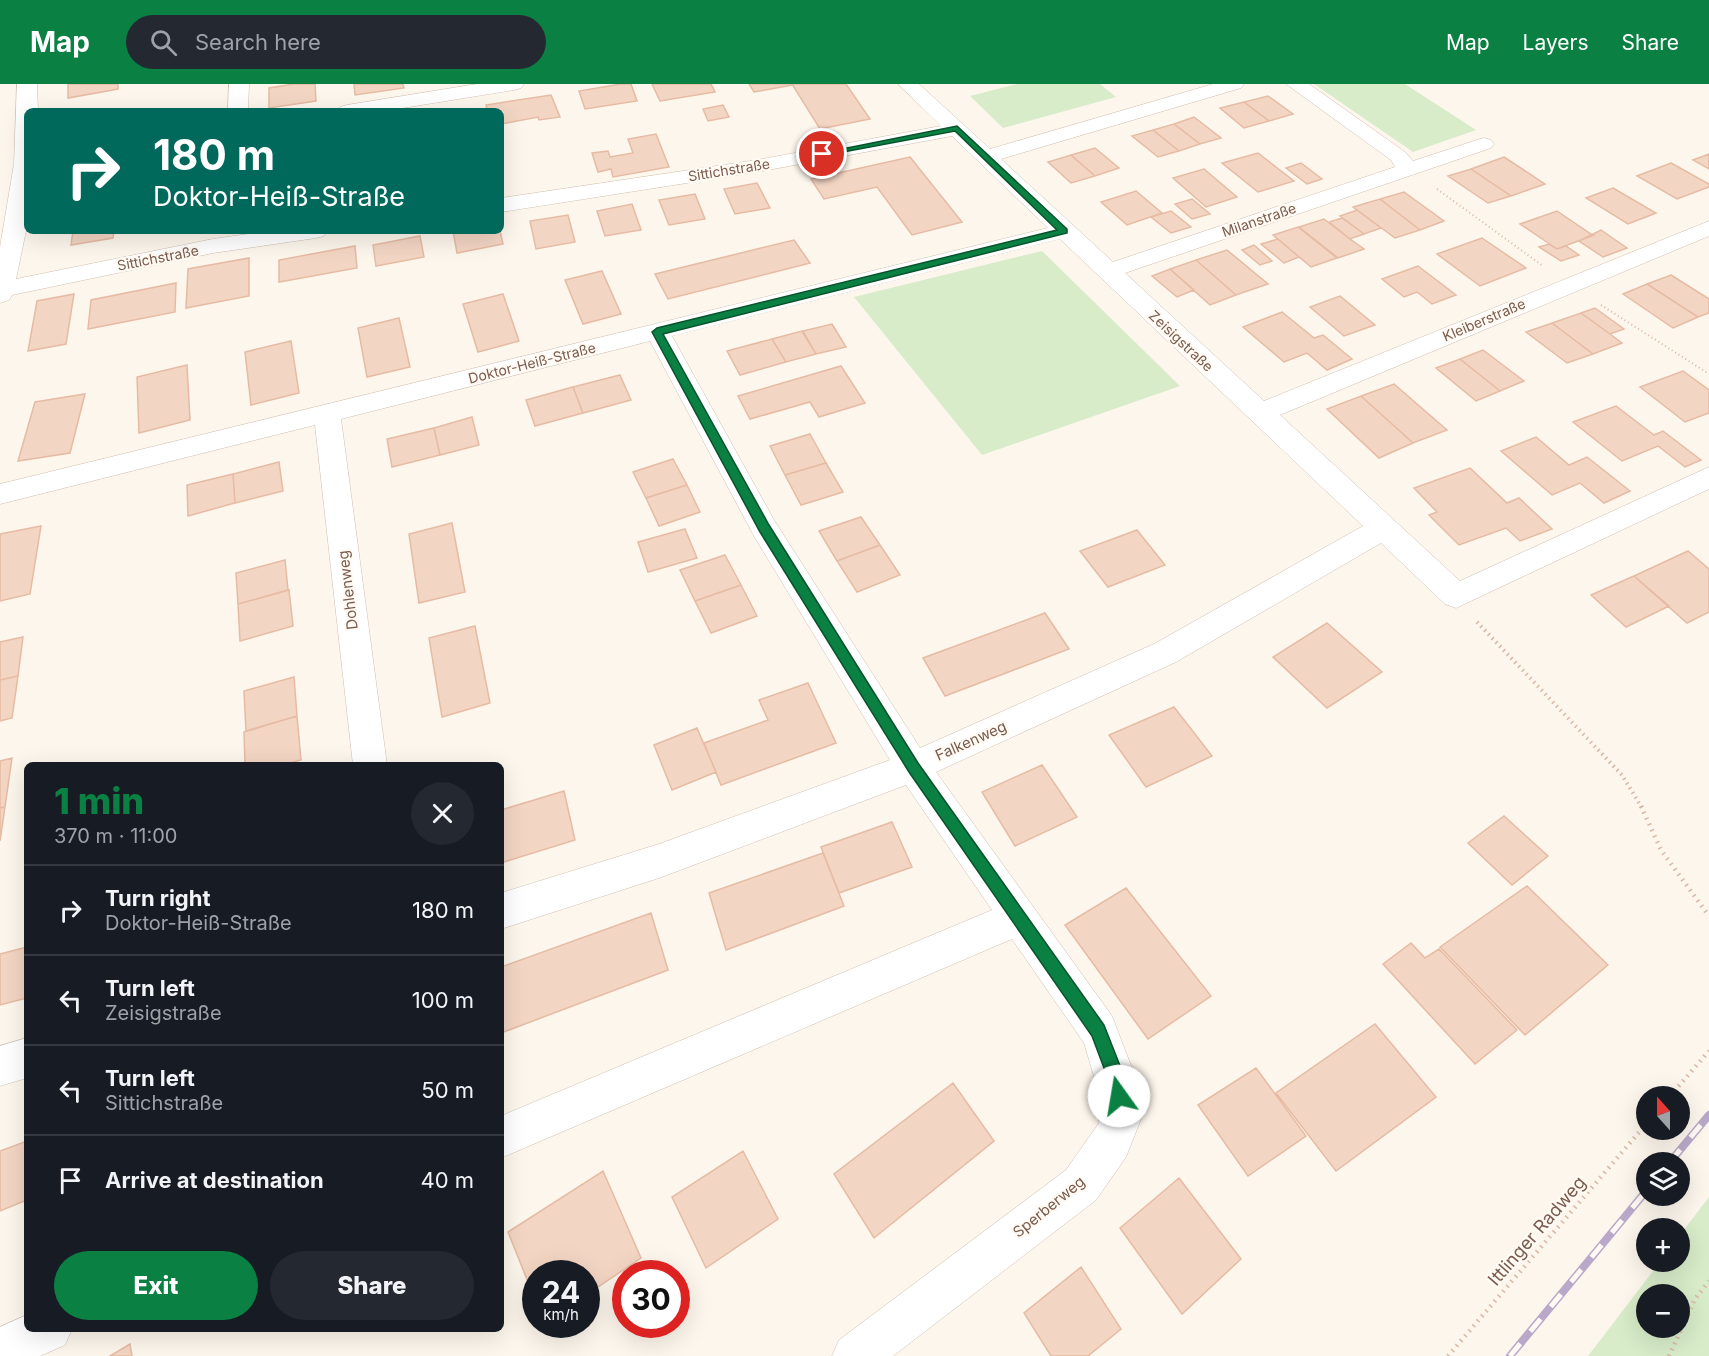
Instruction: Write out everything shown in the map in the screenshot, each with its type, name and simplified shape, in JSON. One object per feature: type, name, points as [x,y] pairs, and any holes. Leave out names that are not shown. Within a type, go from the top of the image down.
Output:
[{"type":"street","points":[[238,108],[239,84]]},
{"type":"street","points":[[366,108],[514,84]]},
{"type":"street","name":"Zeisigstraße","points":[[908,84],[1456,596]]},
{"type":"street","points":[[986,156],[1234,84]]},
{"type":"street","points":[[1296,84],[1398,156],[1409,170]]},
{"type":"street","points":[[21,88],[24,135]]},
{"type":"street","name":"Sittichstraße","points":[[504,205],[757,166],[957,129]]},
{"type":"street","name":"Milanstraße","points":[[1108,271],[1484,144]]},
{"type":"street","points":[[0,291],[16,228],[24,178]]},
{"type":"street","name":"Kleiberstraße","points":[[1260,413],[1709,228]]},
{"type":"street","name":"Doktor-Heiß-Straße","points":[[0,494],[1064,231]]},
{"type":"street","name":"Sittichstraße","points":[[0,291],[213,246],[295,234]]},
{"type":"street","name":"Sperberweg","points":[[657,332],[764,528],[914,767],[1098,1030],[1116,1076],[1123,1113],[1107,1152],[1081,1185],[855,1356]]},
{"type":"street","name":"Dohlenweg","points":[[327,414],[370,762]]},
{"type":"street","points":[[1456,596],[1709,477]]},
{"type":"street","name":"Falkenweg","points":[[504,910],[659,861],[914,767],[1165,653],[1382,529]]},
{"type":"street","points":[[504,1136],[1019,917]]},
{"type":"street","points":[[0,1066],[24,1059]]},
{"type":"street","points":[[0,1350],[42,1332]]},
{"type":"path","points":[[1456,596],[1489,636],[1622,775],[1637,797],[1661,850],[1709,916]]},
{"type":"path","points":[[1679,1086],[1709,1051]]},
{"type":"path","name":"Ittlinger Radweg","points":[[1448,1356],[1636,1136]]},
{"type":"path","points":[[1669,1356],[1695,1299],[1709,1281]]},
{"type":"green space","points":[[1017,84],[1100,84],[1116,97],[1003,128],[970,96]]},
{"type":"green space","points":[[1314,84],[1405,84],[1476,130],[1413,152]]},
{"type":"green space","points":[[1042,251],[1180,386],[982,455],[854,297]]},
{"type":"green space","points":[[1709,1197],[1709,1356],[1588,1356],[1636,1293],[1636,1338],[1690,1338],[1690,1284],[1643,1284],[1652,1272],[1690,1272],[1690,1222]]},
{"type":"building","points":[[68,84],[118,84],[118,89],[68,98]]},
{"type":"building","points":[[294,84],[315,84],[316,101],[269,108],[269,88]]},
{"type":"building","points":[[354,84],[403,84],[404,88],[355,95]]},
{"type":"building","points":[[631,84],[637,101],[585,109],[579,91]]},
{"type":"building","points":[[652,84],[711,84],[715,92],[660,101]]},
{"type":"building","points":[[749,84],[792,84],[793,85],[754,92]]},
{"type":"building","points":[[792,84],[846,84],[870,119],[820,129]]},
{"type":"building","points":[[551,95],[560,117],[539,120],[538,117],[504,123],[504,108],[487,108],[486,105]]},
{"type":"building","points":[[1268,96],[1293,114],[1269,121],[1244,102]]},
{"type":"building","points":[[1244,102],[1269,121],[1244,128],[1220,108]]},
{"type":"building","points":[[723,105],[729,117],[708,121],[703,109]]},
{"type":"building","points":[[1194,117],[1221,138],[1200,144],[1174,124]]},
{"type":"building","points":[[1174,124],[1200,144],[1179,151],[1153,130]]},
{"type":"building","points":[[1153,130],[1179,151],[1158,157],[1132,136]]},
{"type":"building","points":[[656,134],[669,167],[613,177],[611,169],[598,172],[592,153],[608,151],[610,157],[633,153],[628,139]]},
{"type":"building","points":[[1095,148],[1119,168],[1095,176],[1071,155]]},
{"type":"building","points":[[1258,153],[1294,181],[1258,192],[1222,163]]},
{"type":"building","points":[[1709,154],[1709,169],[1693,160]]},
{"type":"building","points":[[1071,155],[1095,176],[1071,183],[1048,162]]},
{"type":"building","points":[[910,157],[962,222],[912,235],[877,187],[824,199],[811,179]]},
{"type":"building","points":[[1504,157],[1545,184],[1511,196],[1471,169]]},
{"type":"building","points":[[1301,163],[1322,179],[1307,184],[1286,168]]},
{"type":"building","points":[[1671,163],[1709,184],[1709,187],[1677,199],[1637,176]]},
{"type":"building","points":[[1204,169],[1237,197],[1206,207],[1173,178]]},
{"type":"building","points":[[1471,169],[1511,196],[1488,203],[1448,176]]},
{"type":"building","points":[[757,183],[770,208],[735,214],[724,189]]},
{"type":"building","points":[[1613,188],[1656,213],[1628,224],[1586,198]]},
{"type":"building","points":[[1136,191],[1162,213],[1127,225],[1101,202]]},
{"type":"building","points":[[1404,192],[1444,221],[1420,230],[1380,199]]},
{"type":"building","points":[[695,194],[705,219],[669,225],[659,200]]},
{"type":"building","points":[[1192,199],[1210,214],[1192,219],[1175,204]]},
{"type":"building","points":[[1380,199],[1420,230],[1395,238],[1353,207]]},
{"type":"building","points":[[632,204],[641,230],[605,236],[597,211]]},
{"type":"building","points":[[1357,210],[1381,228],[1364,234],[1340,216]]},
{"type":"building","points":[[1171,211],[1191,227],[1171,233],[1151,217]]},
{"type":"building","points":[[1557,211],[1594,235],[1557,249],[1520,224]]},
{"type":"building","points":[[568,215],[575,242],[536,249],[530,221]]},
{"type":"building","points":[[1342,218],[1364,234],[1350,239],[1329,222]]},
{"type":"building","points":[[1324,219],[1364,249],[1338,258],[1299,227]]},
{"type":"building","points":[[1298,227],[1337,258],[1311,267],[1273,235]]},
{"type":"building","points":[[1601,230],[1627,248],[1603,257],[1579,241]]},
{"type":"building","points":[[73,234],[114,234],[113,238],[71,245]]},
{"type":"building","points":[[454,234],[501,234],[503,244],[457,253]]},
{"type":"building","points":[[420,236],[424,257],[376,266],[373,245]]},
{"type":"building","points":[[1482,238],[1526,268],[1480,286],[1437,254]]},
{"type":"building","points":[[1278,239],[1299,257],[1284,263],[1261,244]]},
{"type":"building","points":[[794,240],[810,263],[668,299],[655,274]]},
{"type":"building","points":[[1549,244],[1557,249],[1566,246],[1579,255],[1561,261],[1539,247]]},
{"type":"building","points":[[1254,245],[1272,261],[1260,265],[1242,250]]},
{"type":"building","points":[[355,246],[357,268],[279,282],[279,260]]},
{"type":"building","points":[[1227,250],[1268,284],[1236,295],[1196,260]]},
{"type":"building","points":[[249,258],[249,296],[186,308],[188,269]]},
{"type":"building","points":[[1196,260],[1236,295],[1210,305],[1170,269]]},
{"type":"building","points":[[1418,266],[1456,295],[1432,304],[1417,292],[1404,297],[1382,279]]},
{"type":"building","points":[[1170,269],[1194,290],[1177,297],[1152,276]]},
{"type":"building","points":[[602,271],[621,314],[583,324],[565,280]]},
{"type":"building","points":[[1671,275],[1709,299],[1709,313],[1698,317],[1647,284]]},
{"type":"building","points":[[176,283],[175,312],[88,329],[91,300]]},
{"type":"building","points":[[1647,284],[1698,317],[1673,328],[1623,294]]},
{"type":"building","points":[[74,294],[66,344],[28,351],[37,301]]},
{"type":"building","points":[[503,294],[519,341],[478,352],[463,304]]},
{"type":"building","points":[[1340,296],[1375,325],[1344,336],[1310,307]]},
{"type":"building","points":[[1595,308],[1624,329],[1610,334],[1581,313]]},
{"type":"building","points":[[1282,312],[1314,338],[1323,335],[1352,359],[1327,370],[1307,353],[1284,362],[1243,327]]},
{"type":"building","points":[[1581,313],[1622,343],[1593,354],[1552,323]]},
{"type":"building","points":[[399,318],[410,367],[367,377],[358,328]]},
{"type":"building","points":[[1552,323],[1593,354],[1567,363],[1526,332]]},
{"type":"building","points":[[832,324],[846,347],[816,354],[803,331]]},
{"type":"building","points":[[802,331],[816,354],[786,362],[772,339]]},
{"type":"building","points":[[772,339],[786,362],[740,375],[727,351]]},
{"type":"building","points":[[291,341],[299,393],[251,405],[245,352]]},
{"type":"building","points":[[1483,350],[1524,381],[1500,391],[1460,359]]},
{"type":"building","points":[[1460,359],[1500,391],[1476,401],[1436,368]]},
{"type":"building","points":[[187,365],[190,420],[139,433],[137,377]]},
{"type":"building","points":[[841,366],[865,403],[819,417],[810,402],[750,419],[738,396]]},
{"type":"building","points":[[1683,371],[1709,390],[1709,413],[1685,422],[1640,387]]},
{"type":"building","points":[[620,375],[631,400],[583,413],[573,387]]},
{"type":"building","points":[[1394,384],[1447,430],[1413,443],[1361,396]]},
{"type":"building","points":[[573,387],[583,413],[535,426],[526,400]]},
{"type":"building","points":[[85,394],[70,453],[18,461],[35,402]]},
{"type":"building","points":[[1361,396],[1413,443],[1379,458],[1327,409]]},
{"type":"building","points":[[1616,406],[1654,435],[1663,431],[1701,460],[1685,467],[1658,446],[1622,461],[1573,422]]},
{"type":"building","points":[[472,417],[479,445],[440,455],[434,428]]},
{"type":"building","points":[[434,428],[440,455],[392,467],[387,439]]},
{"type":"building","points":[[810,434],[826,463],[785,475],[770,446]]},
{"type":"building","points":[[1536,437],[1569,465],[1587,457],[1630,491],[1604,503],[1580,483],[1552,495],[1501,451]]},
{"type":"building","points":[[673,459],[687,485],[646,498],[633,472]]},
{"type":"building","points":[[279,462],[283,491],[235,503],[233,474]]},
{"type":"building","points":[[826,463],[843,492],[801,505],[785,475]]},
{"type":"building","points":[[1470,468],[1507,503],[1519,498],[1552,529],[1520,541],[1506,528],[1459,545],[1429,515],[1437,512],[1414,488]]},
{"type":"building","points":[[233,474],[235,503],[188,516],[187,485]]},
{"type":"building","points":[[687,485],[700,512],[659,526],[646,498]]},
{"type":"building","points":[[861,517],[880,545],[837,561],[819,531]]},
{"type":"building","points":[[452,523],[465,592],[419,603],[409,534]]},
{"type":"building","points":[[41,526],[30,594],[0,601],[0,534]]},
{"type":"building","points":[[685,529],[697,558],[648,572],[638,542]]},
{"type":"building","points":[[1137,530],[1165,565],[1108,587],[1080,551]]},
{"type":"building","points":[[880,545],[900,575],[857,592],[837,561]]},
{"type":"building","points":[[1688,551],[1709,569],[1709,612],[1687,623],[1634,576]]},
{"type":"building","points":[[725,555],[741,585],[695,601],[680,570]]},
{"type":"building","points":[[285,560],[288,590],[238,604],[236,573]]},
{"type":"building","points":[[1634,576],[1669,606],[1626,627],[1591,595]]},
{"type":"building","points":[[741,585],[757,616],[711,633],[695,601]]},
{"type":"building","points":[[289,590],[293,626],[240,641],[238,604]]},
{"type":"building","points":[[1045,613],[1069,649],[945,696],[923,658]]},
{"type":"building","points":[[1327,623],[1382,672],[1327,708],[1273,657]]},
{"type":"building","points":[[475,626],[490,703],[442,717],[429,638]]},
{"type":"building","points":[[23,637],[18,676],[0,680],[0,642]]},
{"type":"building","points":[[18,676],[12,718],[0,721],[0,680]]},
{"type":"building","points":[[294,677],[297,716],[246,731],[244,691]]},
{"type":"building","points":[[808,683],[836,743],[721,785],[704,743],[768,720],[759,700]]},
{"type":"building","points":[[1174,707],[1212,756],[1146,787],[1109,735]]},
{"type":"building","points":[[297,716],[301,760],[245,762],[244,732]]},
{"type":"building","points":[[697,728],[716,772],[672,790],[654,745]]},
{"type":"building","points":[[12,758],[5,807],[0,808],[0,761]]},
{"type":"building","points":[[1042,765],[1077,817],[1015,846],[982,792]]},
{"type":"building","points":[[564,791],[575,840],[504,862],[504,809]]},
{"type":"building","points":[[5,807],[0,841],[0,808]]},
{"type":"building","points":[[1504,816],[1548,856],[1512,885],[1468,843]]},
{"type":"building","points":[[892,822],[912,867],[839,893],[821,847]]},
{"type":"building","points":[[823,853],[844,906],[726,950],[709,893]]},
{"type":"building","points":[[1527,886],[1608,965],[1525,1035],[1440,947]]},
{"type":"building","points":[[1126,888],[1211,996],[1148,1039],[1065,925]]},
{"type":"building","points":[[651,913],[668,970],[504,1032],[504,966]]},
{"type":"building","points":[[1411,943],[1425,958],[1439,949],[1517,1030],[1475,1064],[1383,964]]},
{"type":"building","points":[[24,948],[24,999],[0,1005],[0,954]]},
{"type":"building","points":[[1375,1024],[1436,1097],[1336,1171],[1276,1093]]},
{"type":"building","points":[[1256,1068],[1306,1136],[1248,1176],[1198,1105]]},
{"type":"building","points":[[953,1083],[994,1141],[874,1238],[834,1174]]},
{"type":"building","points":[[24,1142],[24,1201],[0,1211],[0,1151]]},
{"type":"building","points":[[743,1151],[778,1219],[706,1268],[672,1197]]},
{"type":"building","points":[[603,1171],[641,1258],[612,1260],[612,1278],[600,1286],[600,1260],[522,1260],[522,1267],[508,1232]]},
{"type":"building","points":[[1179,1178],[1241,1259],[1182,1314],[1120,1228]]},
{"type":"building","points":[[1081,1267],[1121,1329],[1088,1356],[1051,1356],[1024,1313]]},
{"type":"building","points":[[130,1344],[132,1356],[110,1356]]},
{"type":"railway","points":[[1678,1152],[1709,1115]]},
{"type":"railway","points":[[1510,1356],[1636,1203]]},
{"type":"route","points":[[822,154],[957,129],[1064,231],[657,332],[764,528],[914,767],[1098,1030],[1116,1076],[1119,1096]]}]
